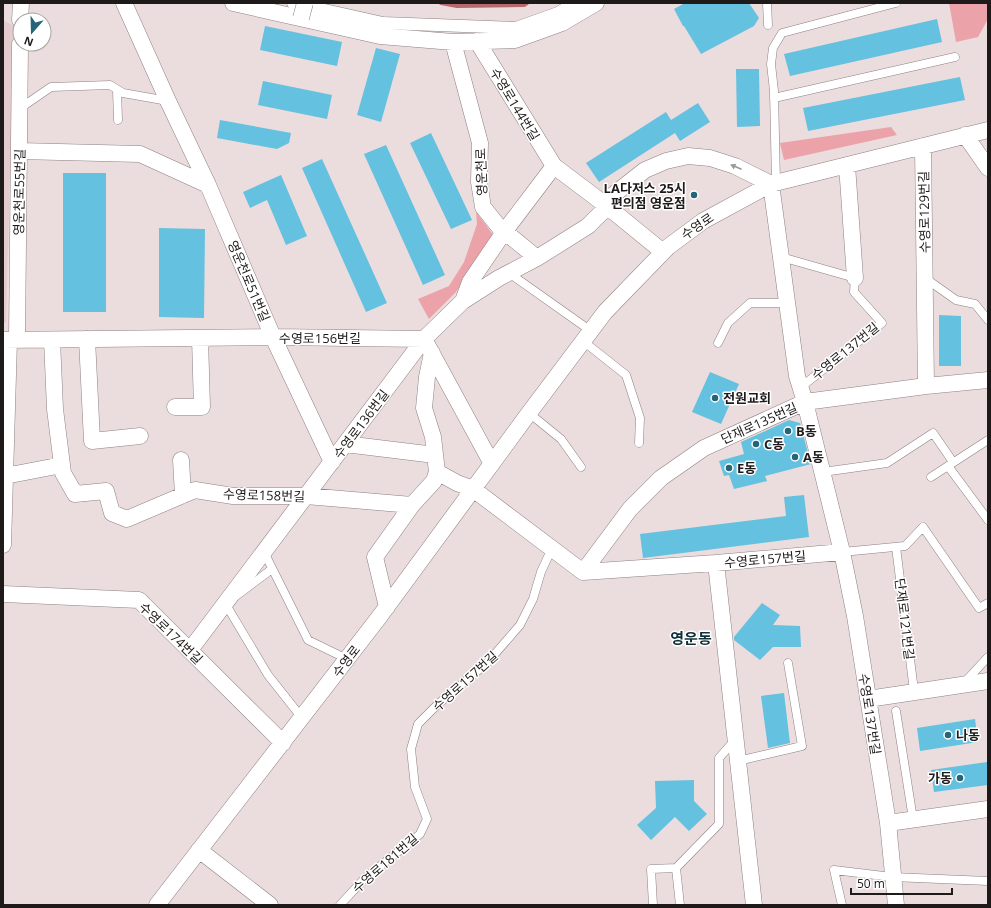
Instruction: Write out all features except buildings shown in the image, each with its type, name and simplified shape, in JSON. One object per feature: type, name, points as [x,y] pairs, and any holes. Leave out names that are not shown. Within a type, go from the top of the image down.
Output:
[{"type":"street","name":"영운천로51번길","points":[[124,3],[208,185],[273,337],[332,462]]},
{"type":"street","points":[[233,3],[304,11],[380,36],[453,42],[514,40],[562,23],[596,3]]},
{"type":"street","points":[[293,3],[383,23],[516,28],[558,13],[575,3]]},
{"type":"street","name":"수영로144번길","points":[[477,41],[554,166],[605,205],[662,252]]},
{"type":"street","name":"영운천로","points":[[453,42],[480,143],[479,182],[483,207],[504,232],[537,258]]},
{"type":"street","name":"영운천로55번길","points":[[3,545],[8,341],[19,151],[20,52]]},
{"type":"street","name":"수영로","points":[[157,905],[387,607],[605,312],[662,252],[703,221],[774,184],[988,130]]},
{"type":"street","points":[[965,135],[988,168]]},
{"type":"street","name":"수영로129번길","points":[[923,146],[926,386]]},
{"type":"street","points":[[19,151],[140,154],[208,185]]},
{"type":"street","name":"수영로136번길","points":[[190,650],[424,339],[463,301],[537,258],[588,226],[605,205],[645,170],[666,162],[688,156],[710,158],[736,166],[774,184]]},
{"type":"street","points":[[846,165],[855,278]]},
{"type":"street","points":[[504,232],[554,166]]},
{"type":"street","name":"수영로137번길","points":[[774,184],[781,256],[797,376],[823,472],[855,616],[888,823],[892,877],[896,905]]},
{"type":"street","name":"수영로136번길","points":[[463,301],[470,282],[504,232]]},
{"type":"street","name":"수영로156번길","points":[[8,341],[273,337],[424,339]]},
{"type":"street","points":[[175,408],[202,406],[200,338]]},
{"type":"street","points":[[87,339],[92,441],[140,436]]},
{"type":"street","points":[[424,339],[492,464]]},
{"type":"street","points":[[4,482],[62,465],[55,410],[52,340]]},
{"type":"street","points":[[387,607],[375,557],[412,505],[434,481],[437,472],[433,437],[424,408],[427,377],[432,353]]},
{"type":"street","name":"단재로135번길","points":[[583,572],[630,509],[661,478],[704,448],[803,394],[926,386],[988,380]]},
{"type":"street","points":[[345,444],[435,455]]},
{"type":"street","points":[[181,460],[183,495]]},
{"type":"street","name":"수영로158번길","points":[[62,465],[63,473],[75,494],[106,491],[112,513],[127,519],[195,490],[233,496],[306,496],[412,505]]},
{"type":"street","points":[[437,472],[457,483],[473,489],[583,572]]},
{"type":"street","name":"수영로157번길","points":[[583,572],[716,563],[842,552]]},
{"type":"street","points":[[716,563],[754,905]]},
{"type":"street","name":"수영로174번길","points":[[3,594],[139,600],[283,743]]},
{"type":"street","points":[[868,699],[988,680]]},
{"type":"street","points":[[888,823],[988,809]]},
{"type":"street","points":[[199,850],[270,905]]},
{"type":"lane","points":[[767,3],[768,25]]},
{"type":"lane","points":[[774,184],[774,98],[771,64],[773,48],[782,33],[896,3]]},
{"type":"lane","points":[[774,98],[955,58]]},
{"type":"lane","points":[[20,109],[51,86],[110,85],[123,93],[168,101]]},
{"type":"lane","points":[[117,90],[118,120]]},
{"type":"lane","points":[[781,256],[855,278]]},
{"type":"lane","points":[[510,273],[587,336],[626,375],[640,418],[639,443]]},
{"type":"lane","name":"수영로137번길","points":[[803,394],[882,323],[854,292],[855,278]]},
{"type":"lane","points":[[924,278],[956,300],[975,304],[988,320]]},
{"type":"lane","points":[[718,343],[728,323],[750,303],[787,303]]},
{"type":"lane","points":[[529,413],[561,439],[581,467]]},
{"type":"lane","points":[[823,472],[887,463],[933,433],[950,464],[988,518]]},
{"type":"lane","points":[[930,477],[988,440]]},
{"type":"lane","points":[[842,552],[905,546],[923,527],[979,608],[988,603]]},
{"type":"lane","name":"단재로121번길","points":[[896,547],[914,691]]},
{"type":"lane","name":"수영로157번길","points":[[427,819],[415,787],[412,749],[418,724],[438,704],[487,663],[520,626],[533,599],[541,572],[552,548]]},
{"type":"lane","points":[[264,552],[308,640],[347,659]]},
{"type":"lane","points":[[272,569],[239,595],[227,601],[268,675],[302,718]]},
{"type":"lane","points":[[964,684],[988,657]]},
{"type":"lane","points":[[738,761],[802,746],[788,663]]},
{"type":"lane","points":[[896,711],[913,819]]},
{"type":"lane","points":[[653,905],[651,869],[676,868],[719,824],[719,758],[736,739]]},
{"type":"lane","name":"수영로181번길","points":[[340,905],[364,879],[420,834],[427,819]]},
{"type":"lane","points":[[676,868],[680,905]]},
{"type":"lane","points":[[842,905],[834,870],[892,877],[988,881]]},
{"type":"shaded area","points":[[949,3],[988,3],[988,19],[978,37],[956,42]]},
{"type":"shaded area","points":[[3,20],[12,25],[12,52],[13,52],[6,322],[3,325]]},
{"type":"shaded area","points":[[891,127],[897,135],[784,160],[780,143]]},
{"type":"shaded area","points":[[476,212],[494,236],[456,292],[429,319],[418,299],[449,286],[464,262],[477,224]]},
{"type":"waterway","points":[[441,3],[457,6],[524,5],[527,3]]},
{"type":"place","name":"LA다저스 25시 편의점 영운점","points":[[694,195]]},
{"type":"place","name":"전원교회","points":[[715,398]]},
{"type":"place","name":"B동","points":[[788,431]]},
{"type":"place","name":"C동","points":[[756,444]]},
{"type":"place","name":"A동","points":[[795,457]]},
{"type":"place","name":"E동","points":[[729,468]]},
{"type":"place","name":"나동","points":[[948,735]]},
{"type":"place","name":"가동","points":[[960,778]]},
{"type":"district","name":"영운동","points":[[691,638]]}]
